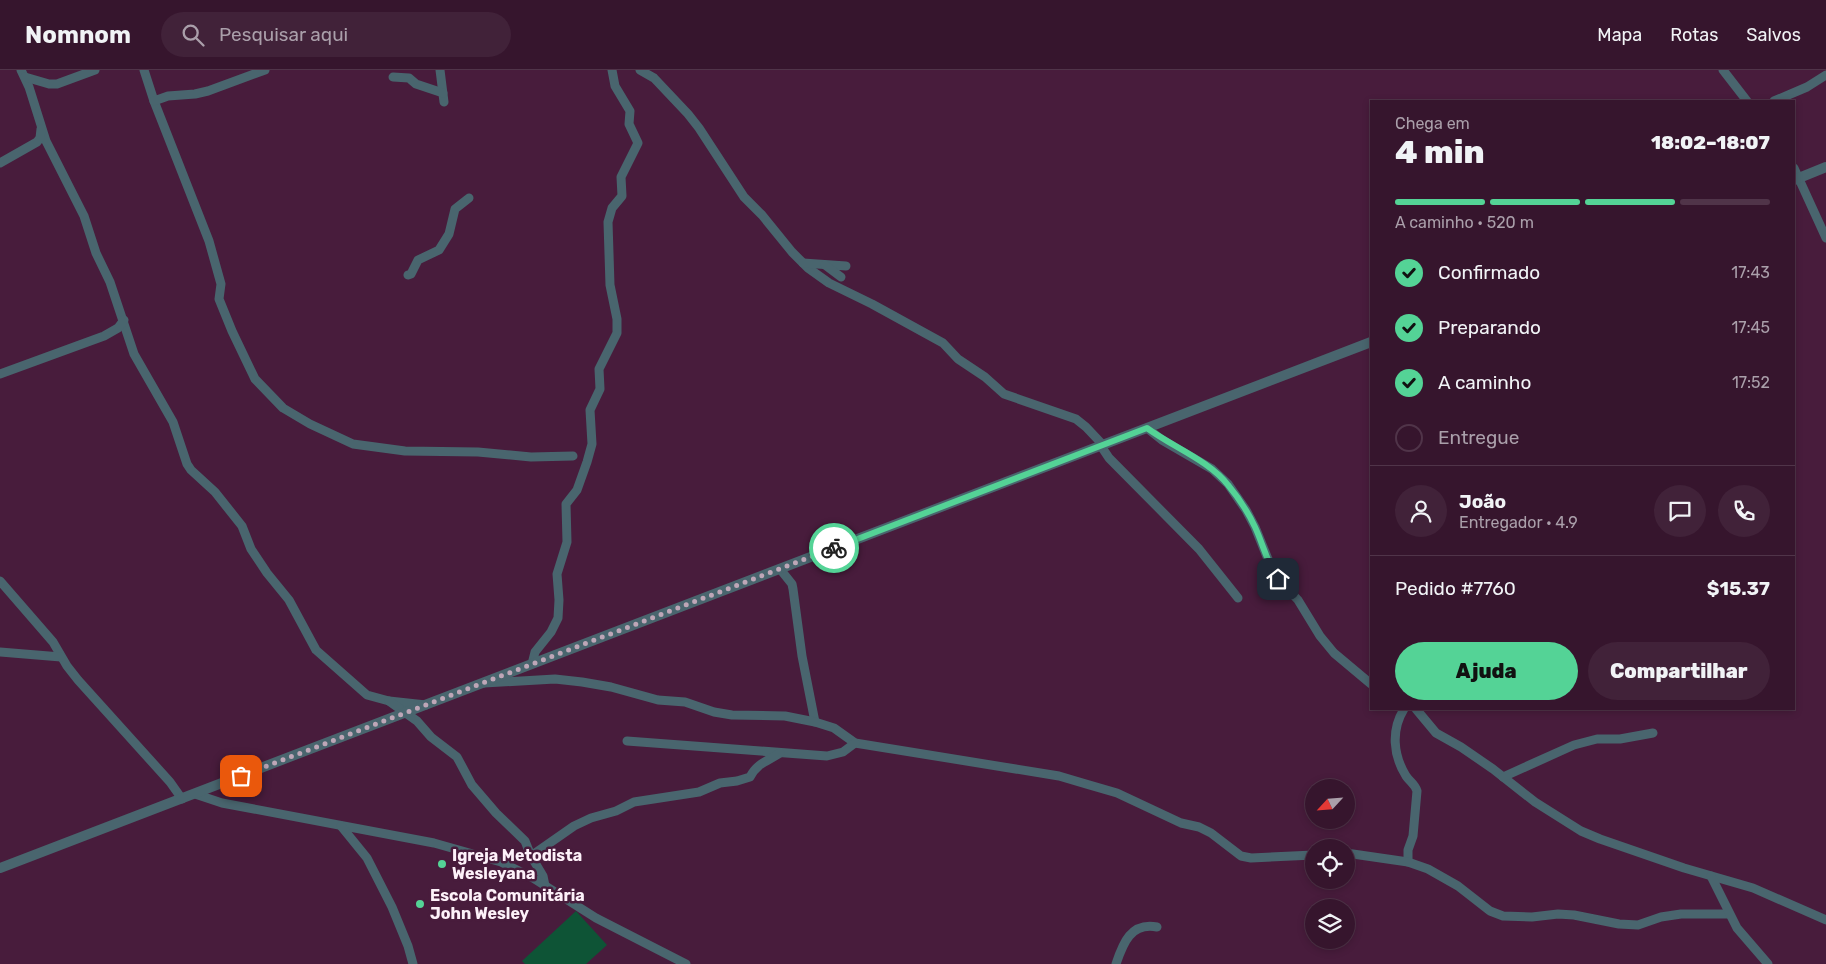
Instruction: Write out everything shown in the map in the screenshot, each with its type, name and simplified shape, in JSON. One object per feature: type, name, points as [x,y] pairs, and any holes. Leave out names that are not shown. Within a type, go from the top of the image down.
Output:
[{"type":"street","points":[[23,74],[49,84],[57,84],[95,70]]},
{"type":"street","points":[[144,70],[154,101],[209,241],[221,284],[219,299],[232,331],[255,379],[283,408],[310,424],[353,444],[405,451],[478,452],[531,457],[573,456]]},
{"type":"street","points":[[154,101],[168,96],[208,91],[265,70]]},
{"type":"street","points":[[393,77],[409,78],[416,84],[444,98],[440,70]]},
{"type":"street","points":[[532,664],[535,652],[551,632],[558,618],[557,574],[567,542],[566,504],[577,490],[588,462],[592,444],[590,410],[600,389],[599,369],[618,330],[610,285],[608,222],[612,208],[622,196],[621,176],[638,143],[629,124],[630,111],[615,86],[612,70]]},
{"type":"street","points":[[640,70],[654,78],[700,128],[744,197],[803,263],[829,283],[943,343],[958,359],[985,377],[1004,394],[1076,419],[1102,445],[1109,458],[1199,549],[1238,598]]},
{"type":"street","points":[[1724,70],[1745,100]]},
{"type":"street","points":[[23,74],[46,141],[84,216],[96,253],[110,282],[124,320],[134,354],[173,422],[190,470],[208,485],[242,526],[251,549],[267,573],[289,600],[316,650],[367,694],[389,701],[422,707]]},
{"type":"street","points":[[1776,100],[1807,87],[1826,75]]},
{"type":"street","points":[[0,163],[37,142],[40,138],[41,127]]},
{"type":"street","points":[[1826,167],[1795,175],[1826,238]]},
{"type":"street","points":[[408,276],[418,260],[439,250],[448,234],[455,210],[469,198]]},
{"type":"street","points":[[803,263],[846,266]]},
{"type":"street","points":[[824,264],[841,277]]},
{"type":"street","points":[[0,374],[104,336],[118,328],[124,320]]},
{"type":"street","points":[[0,868],[1370,342]]},
{"type":"street","points":[[1147,428],[1162,440],[1212,469],[1228,484],[1255,527],[1278,579],[1298,600],[1320,636],[1334,654],[1370,683]]},
{"type":"street","points":[[780,569],[793,588],[802,656],[815,722]]},
{"type":"street","points":[[0,581],[53,642],[78,680],[170,782],[182,799]]},
{"type":"street","points":[[0,652],[62,657]]},
{"type":"street","points":[[482,683],[555,679],[582,682],[611,687],[658,700],[685,702],[714,712],[732,715],[776,716],[815,722],[834,728],[855,743],[1059,776],[1117,793],[1181,823],[1210,833],[1241,856],[1251,858],[1305,855]]},
{"type":"street","points":[[389,701],[414,719],[431,737],[457,757],[472,785],[504,821],[525,841],[545,886]]},
{"type":"street","points":[[414,719],[422,707]]},
{"type":"street","points":[[1404,710],[1396,726],[1397,756],[1407,777],[1415,785],[1417,792],[1413,836],[1408,850],[1408,862]]},
{"type":"street","points":[[1417,710],[1436,733],[1461,746],[1535,802],[1581,831],[1642,854],[1754,888],[1824,919],[1826,929]]},
{"type":"street","points":[[1503,777],[1574,745],[1597,739],[1620,739],[1653,733]]},
{"type":"street","points":[[627,741],[827,756],[843,752],[855,743]]},
{"type":"street","points":[[531,856],[574,826],[591,818],[616,811],[634,802],[699,792],[720,783],[744,780],[750,777],[752,772],[762,762],[780,753]]},
{"type":"street","points":[[195,794],[222,802],[424,841],[501,862],[545,886],[596,918],[686,964]]},
{"type":"street","points":[[341,826],[367,858],[392,907],[408,946],[413,964]]},
{"type":"street","points":[[1355,854],[1408,862],[1434,871],[1484,906],[1503,916],[1574,915],[1638,926],[1660,917],[1681,914],[1729,914]]},
{"type":"street","points":[[1711,876],[1729,914],[1747,941],[1768,964]]},
{"type":"street","points":[[1116,964],[1124,944],[1132,933],[1144,926],[1157,927]]},
{"type":"green space","points":[[576,911],[607,945],[586,964],[525,964],[522,961]]},
{"type":"way so far","points":[[241,776],[834,548]]},
{"type":"place","name":"Igreja Metodista Wesleyana","points":[[442,864]]},
{"type":"place","name":"Escola Comunitária John Wesley","points":[[420,904]]},
{"type":"route","points":[[834,548],[1147,428],[1162,440],[1212,469],[1228,484],[1255,527],[1264,552],[1278,579]]}]
